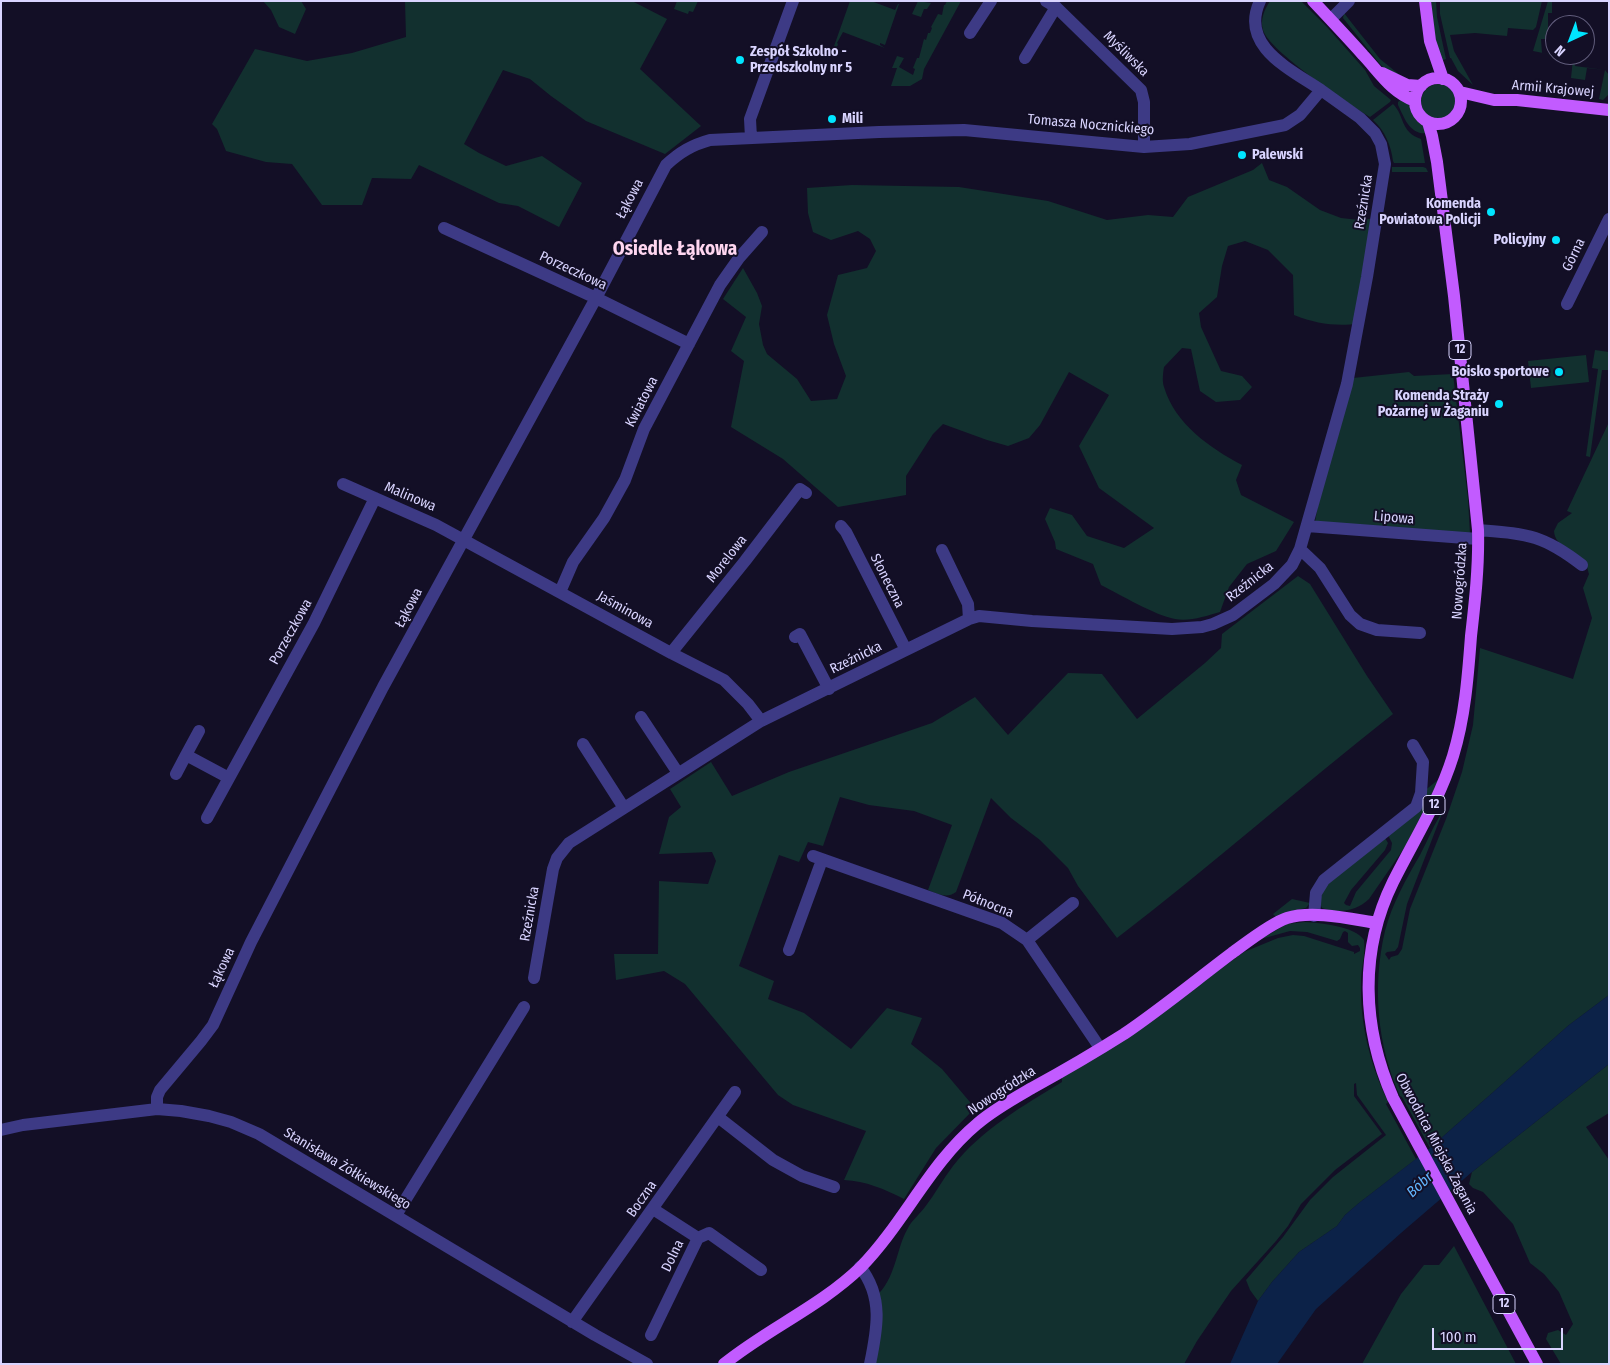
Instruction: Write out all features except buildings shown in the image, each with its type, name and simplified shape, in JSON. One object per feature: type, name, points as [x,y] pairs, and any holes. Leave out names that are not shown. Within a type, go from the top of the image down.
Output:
[{"type":"main road","points":[[1313,1],[1393,89],[1415,101],[1416,93],[1425,83],[1430,41]]},
{"type":"main road","points":[[1425,1],[1430,41],[1443,79]]},
{"type":"main road","points":[[1378,71],[1406,85],[1443,79],[1453,84],[1460,92],[1459,112]]},
{"type":"main road","name":"Armii Krajowej","points":[[1460,92],[1494,100],[1517,100],[1609,110]]},
{"type":"main road","name":"Armii Krajowej","points":[[1459,112],[1465,108],[1494,100]]},
{"type":"main road","name":"12","points":[[1415,101],[1418,113],[1428,122]]},
{"type":"main road","name":"12","points":[[1448,123],[1459,112]]},
{"type":"main road","points":[[1428,122],[1438,125],[1448,123]]},
{"type":"main road","name":"Nowogródzka","points":[[724,1364],[743,1348],[835,1290],[860,1267],[887,1238],[940,1165],[977,1124],[1003,1106],[1100,1048],[1148,1016],[1245,944],[1282,920],[1298,916],[1314,916],[1377,923],[1392,884],[1433,807],[1458,740],[1469,661],[1478,564],[1478,535],[1454,296],[1437,162],[1428,122]]},
{"type":"main road","name":"Nowogródzka","points":[[1437,162],[1441,136],[1448,123]]},
{"type":"main road","name":"Obwodnica Miejska Żagania","points":[[1377,923],[1371,944],[1368,968],[1369,1005],[1375,1048],[1382,1073],[1393,1098],[1537,1364]]},
{"type":"street","points":[[751,138],[750,119],[793,1]]},
{"type":"street","points":[[970,33],[991,1]]},
{"type":"street","points":[[1260,1],[1254,24],[1256,34],[1263,46],[1274,57],[1321,90]]},
{"type":"street","points":[[1331,19],[1349,1]]},
{"type":"street","points":[[1025,58],[1051,4]]},
{"type":"street","name":"Myśliwska","points":[[1051,4],[1142,90],[1144,102],[1144,147]]},
{"type":"street","name":"Tomasza Nocznickiego","points":[[710,140],[964,130],[1144,147],[1190,144],[1285,125],[1300,115],[1321,90]]},
{"type":"street","name":"Rzeźnicka","points":[[534,978],[553,869],[557,858],[576,837],[761,721],[969,619],[979,616],[1172,629],[1202,627],[1232,615],[1274,584],[1292,566],[1300,549],[1307,526],[1346,384],[1385,164],[1381,144],[1375,133],[1360,118],[1321,90]]},
{"type":"street","name":"Łąkowa","points":[[157,1108],[157,1097],[160,1090],[196,1048],[212,1025],[280,886],[384,687],[596,298],[666,165],[691,146],[710,140]]},
{"type":"street","name":"Górna","points":[[1567,304],[1609,219]]},
{"type":"street","name":"Porzeczkowa","points":[[444,228],[596,298],[689,344]]},
{"type":"street","name":"Kwiatowa","points":[[560,592],[573,562],[604,518],[625,480],[644,429],[720,285],[739,258],[762,232]]},
{"type":"street","name":"Malinowa","points":[[343,484],[464,539]]},
{"type":"street","name":"Morelowa","points":[[671,653],[800,489],[806,493]]},
{"type":"street","name":"Porzeczkowa","points":[[207,818],[314,623],[375,498]]},
{"type":"street","name":"Słoneczna","points":[[841,526],[846,532],[906,650]]},
{"type":"street","name":"Lipowa","points":[[1307,526],[1478,535],[1510,532],[1535,537],[1556,546],[1582,565]]},
{"type":"street","name":"Jaśminowa","points":[[464,539],[671,653],[724,680],[748,704],[761,721]]},
{"type":"street","points":[[1300,549],[1320,568],[1350,615],[1360,624],[1376,630],[1420,633]]},
{"type":"street","points":[[942,550],[968,604],[969,619]]},
{"type":"street","points":[[795,637],[800,634],[828,689]]},
{"type":"street","points":[[641,717],[678,773]]},
{"type":"street","points":[[176,774],[199,731]]},
{"type":"street","points":[[583,744],[624,808]]},
{"type":"street","points":[[1314,916],[1316,893],[1324,880],[1416,807],[1420,798],[1423,762],[1413,745]]},
{"type":"street","points":[[186,755],[229,778]]},
{"type":"street","name":"Północna","points":[[789,950],[818,858],[1002,923],[1027,940],[1100,1048]]},
{"type":"street","points":[[1027,940],[1073,903]]},
{"type":"street","points":[[396,1215],[524,1007]]},
{"type":"street","name":"Boczna","points":[[572,1322],[735,1092]]},
{"type":"street","name":"Stanisława Żółkiewskiego","points":[[1,1130],[157,1108],[209,1116],[231,1122],[258,1134],[572,1322],[647,1364]]},
{"type":"street","points":[[718,1117],[773,1160],[802,1176],[834,1187]]},
{"type":"street","name":"Dolna","points":[[651,1334],[698,1238],[653,1209]]},
{"type":"street","points":[[698,1238],[709,1233],[760,1270]]},
{"type":"street","points":[[860,1267],[873,1290],[877,1311],[877,1330],[870,1364]]},
{"type":"green space","points":[[263,1],[301,1],[306,9],[295,34],[279,27],[271,10]]},
{"type":"green space","points":[[405,1],[632,1],[667,19],[640,69],[701,126],[665,154],[586,121],[530,79],[503,70],[464,144],[506,166],[542,156],[582,183],[559,227],[518,206],[499,203],[419,165],[411,179],[372,178],[362,205],[322,205],[292,164],[266,162],[226,151],[217,129],[212,124],[255,49],[307,61],[352,53],[406,37]]},
{"type":"green space","points":[[677,1],[698,1],[693,12],[689,11],[688,14],[674,9]]},
{"type":"green space","points":[[850,1],[871,1],[895,10],[899,4],[885,45],[880,43],[885,48],[843,32],[837,43],[836,50],[833,49]]},
{"type":"green space","points":[[918,1],[931,3],[927,9],[924,9],[921,17],[912,14]]},
{"type":"green space","points":[[947,1],[961,1],[924,69],[922,79],[910,86],[891,86],[897,68],[892,68],[897,56],[904,58],[899,67],[913,75],[915,69],[913,68],[917,58],[919,58],[924,39],[926,40],[928,33],[930,33],[938,14],[942,15]]},
{"type":"green space","points":[[1270,1],[1301,1],[1365,70],[1374,86],[1391,100],[1390,102],[1370,117],[1294,64],[1269,39],[1263,30],[1263,15]]},
{"type":"green space","points":[[1431,1],[1436,1],[1437,17],[1446,59],[1440,61],[1434,33]]},
{"type":"green space","points":[[1440,1],[1542,1],[1536,27],[1533,30],[1508,28],[1507,36],[1475,33],[1450,35],[1454,51],[1473,85],[1458,71],[1450,58],[1440,14]]},
{"type":"green space","points":[[1548,1],[1552,1],[1552,13],[1545,15],[1545,39],[1541,39],[1542,53],[1533,51]]},
{"type":"green space","points":[[1344,13],[1380,59],[1401,76],[1384,68],[1379,63],[1343,18]]},
{"type":"green space","points":[[1572,65],[1605,70],[1587,68],[1585,80],[1571,78]]},
{"type":"green space","points":[[1605,70],[1609,75],[1609,94],[1603,100],[1599,99]]},
{"type":"green space","points":[[1439,84],[1446,85],[1452,89],[1456,95],[1456,109],[1452,115],[1446,119],[1439,120],[1432,119],[1426,115],[1422,109],[1421,102],[1422,95],[1426,89],[1432,85]]},
{"type":"green space","points":[[1403,98],[1429,133],[1417,132],[1406,121],[1398,105],[1398,102]]},
{"type":"green space","points":[[1393,104],[1409,132],[1421,139],[1425,163],[1394,163],[1387,139],[1373,120]]},
{"type":"green space","points":[[1262,163],[1269,180],[1287,187],[1320,210],[1341,218],[1359,220],[1377,218],[1358,324],[1325,324],[1294,315],[1293,275],[1268,250],[1245,241],[1228,246],[1222,266],[1217,297],[1199,313],[1201,327],[1221,371],[1242,376],[1252,387],[1240,400],[1216,402],[1200,391],[1191,349],[1182,348],[1164,367],[1164,387],[1176,412],[1206,443],[1242,465],[1236,480],[1241,495],[1294,522],[1276,551],[1247,564],[1229,587],[1220,612],[1186,620],[1167,617],[1101,585],[1093,564],[1056,549],[1045,519],[1050,508],[1072,515],[1087,536],[1124,548],[1154,528],[1099,488],[1079,446],[1109,395],[1069,372],[1040,425],[1029,438],[1008,446],[943,424],[933,434],[906,476],[906,495],[838,507],[783,459],[731,427],[744,361],[731,351],[746,317],[723,299],[743,268],[762,306],[759,324],[763,345],[767,354],[797,379],[811,401],[837,399],[846,376],[834,344],[827,315],[838,275],[867,268],[876,251],[870,239],[858,231],[831,240],[813,232],[808,213],[807,188],[852,185],[959,187],[1048,201],[1107,220],[1148,215],[1173,217],[1188,197],[1253,170]]},
{"type":"green space","points":[[1392,167],[1423,167],[1428,172],[1392,172]]},
{"type":"green space","points":[[1595,350],[1609,352],[1608,370],[1602,370],[1590,457],[1586,456],[1598,369],[1592,368]]},
{"type":"green space","name":"Boisko sportowe","points":[[1586,355],[1589,382],[1531,388],[1528,361]]},
{"type":"green space","points":[[1409,372],[1414,376],[1453,374],[1468,499],[1470,534],[1315,522],[1319,500],[1353,378]]},
{"type":"green space","points":[[1609,422],[1609,995],[1569,1025],[1430,1148],[1400,1096],[1386,1056],[1379,1015],[1378,994],[1381,952],[1385,931],[1391,911],[1400,892],[1443,811],[1407,904],[1398,947],[1395,951],[1385,954],[1389,960],[1391,957],[1398,955],[1402,949],[1410,909],[1446,819],[1462,772],[1473,725],[1480,648],[1573,679],[1592,618],[1583,588],[1589,574],[1585,563],[1558,541],[1554,531],[1558,523],[1572,513],[1567,511]]},
{"type":"green space","points":[[1298,576],[1310,584],[1393,714],[1117,938],[1078,886],[1068,868],[1040,840],[1011,818],[991,798],[956,892],[953,894],[942,895],[928,890],[952,825],[914,811],[869,805],[840,797],[823,846],[808,842],[799,862],[779,855],[739,966],[774,981],[768,999],[804,1013],[851,1049],[887,1008],[922,1018],[911,1044],[942,1069],[975,1108],[936,1148],[904,1199],[875,1186],[844,1180],[866,1131],[793,1105],[778,1095],[685,984],[664,971],[616,980],[614,954],[658,954],[659,881],[708,884],[716,861],[712,852],[659,854],[669,817],[681,807],[670,789],[711,762],[732,796],[789,772],[932,723],[975,697],[1008,735],[1068,673],[1102,674],[1137,719],[1221,648],[1222,634]]},
{"type":"green space","points":[[1439,779],[1409,841],[1369,899],[1353,909],[1334,911],[1322,908],[1319,902],[1325,886],[1385,838],[1388,843],[1385,850],[1351,890],[1344,903],[1350,906],[1356,892],[1391,850],[1392,843],[1388,835],[1423,792]]},
{"type":"green space","points":[[1292,899],[1310,903],[1306,908],[1276,917],[1273,914]]},
{"type":"green space","points":[[1305,922],[1345,928],[1353,931],[1364,940],[1361,998],[1367,1044],[1388,1102],[1386,1104],[1416,1159],[1359,1203],[1345,1215],[1337,1226],[1299,1252],[1258,1301],[1246,1280],[1283,1237],[1310,1200],[1333,1177],[1386,1135],[1357,1095],[1356,1083],[1354,1084],[1354,1096],[1382,1134],[1335,1170],[1301,1204],[1288,1226],[1276,1241],[1231,1291],[1197,1341],[1184,1364],[866,1364],[875,1297],[882,1290],[892,1273],[904,1236],[910,1225],[964,1153],[990,1129],[1062,1082],[1062,1077],[1129,1035],[1244,952],[1278,938],[1293,935],[1304,936],[1354,952],[1354,954],[1360,951],[1358,945],[1352,946],[1348,942],[1348,933],[1345,931],[1337,941],[1307,932],[1290,931],[1261,939],[1287,924]]},
{"type":"green space","points":[[1609,1064],[1609,1113],[1586,1127],[1609,1160],[1609,1364],[1561,1364],[1546,1339],[1548,1333],[1558,1330],[1566,1335],[1573,1324],[1559,1292],[1544,1274],[1530,1263],[1513,1224],[1483,1192],[1469,1184],[1472,1172]]},
{"type":"green space","points":[[1454,1246],[1516,1364],[1362,1364],[1401,1294],[1424,1265],[1439,1265]]},
{"type":"water","name":"Bóbr","points":[[1609,995],[1609,1064],[1472,1172],[1316,1309],[1277,1364],[1230,1364],[1258,1301],[1299,1252],[1337,1226],[1345,1215],[1359,1203],[1430,1148],[1569,1025]]},
{"type":"place","name":"Zespół Szkolno - Przedszkolny nr 5","points":[[740,60]]},
{"type":"place","name":"Mili","points":[[832,119]]},
{"type":"place","name":"Palewski","points":[[1242,155]]},
{"type":"place","name":"Komenda Powiatowa Policji","points":[[1491,212]]},
{"type":"place","name":"Policyjny","points":[[1556,240]]},
{"type":"place","name":"Boisko sportowe","points":[[1559,372]]},
{"type":"place","name":"Komenda Straży Pożarnej w Żaganiu","points":[[1499,404]]},
{"type":"district","name":"Osiedle Łąkowa","points":[[675,250]]}]
